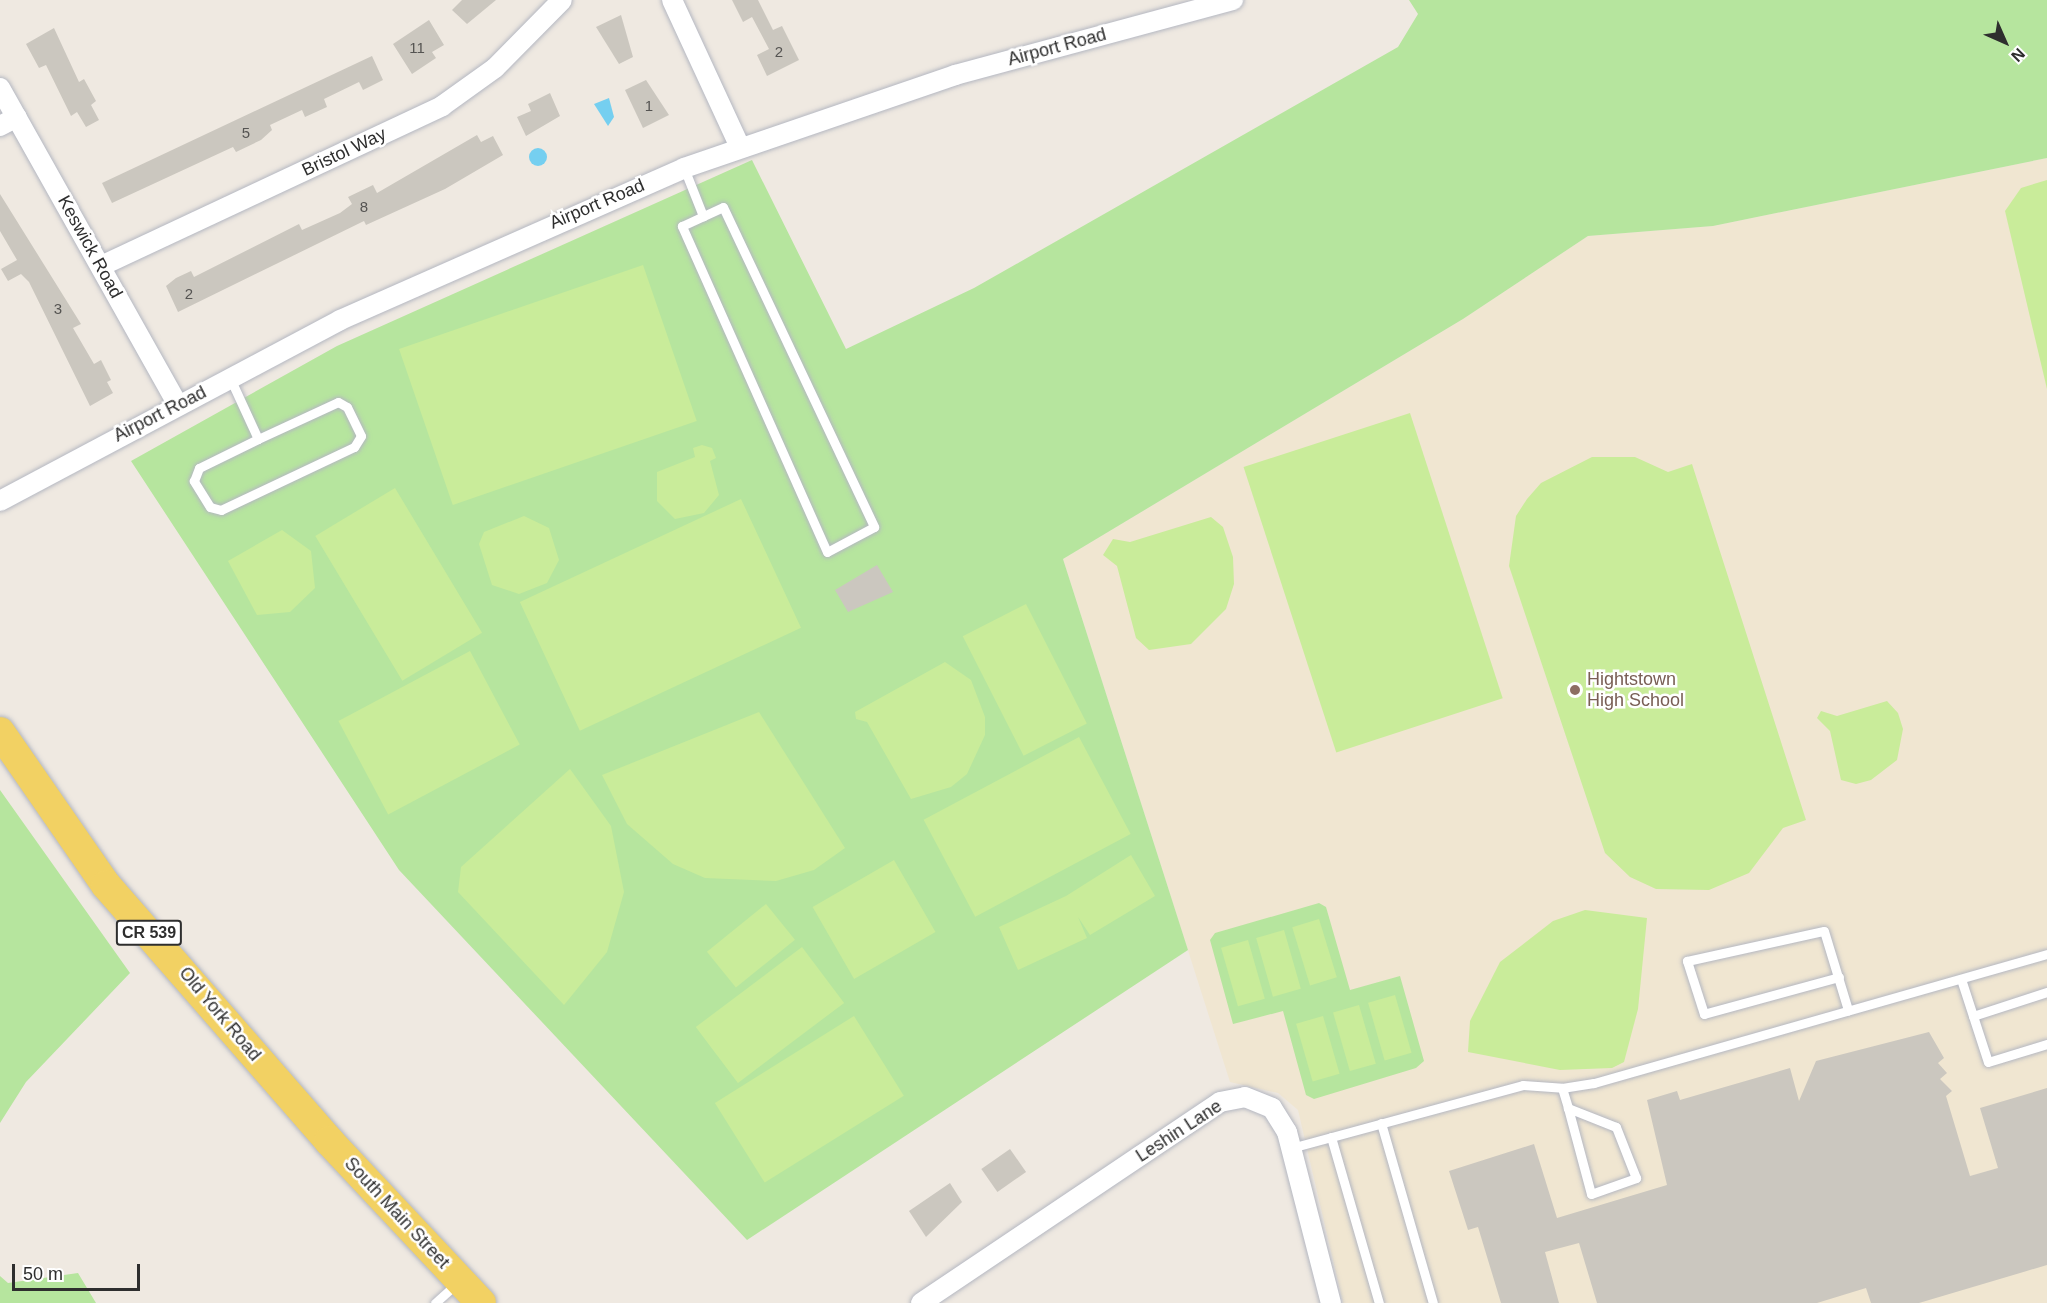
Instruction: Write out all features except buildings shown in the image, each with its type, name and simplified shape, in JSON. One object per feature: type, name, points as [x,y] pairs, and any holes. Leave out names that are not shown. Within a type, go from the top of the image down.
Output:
[{"type":"main road","name":"Old York Road","points":[[0,732],[106,885],[313,1123]]},
{"type":"main road","name":"South Main Street","points":[[313,1123],[481,1303]]},
{"type":"street","name":"Bristol Way","points":[[101,266],[442,106],[495,68],[562,0]]},
{"type":"street","points":[[672,0],[740,147]]},
{"type":"street","name":"Airport Road","points":[[0,501],[178,405],[442,271],[684,168],[955,75],[1233,0]]},
{"type":"street","name":"Keswick Road","points":[[0,88],[8,122],[101,266],[178,405]]},
{"type":"street","name":"Leshin Lane","points":[[921,1303],[1220,1102],[1245,1097],[1272,1108],[1291,1148],[1331,1303]]},
{"type":"lane","points":[[684,168],[703,216]]},
{"type":"lane","points":[[723,207],[874,527],[827,552],[682,226],[703,216],[723,207]]},
{"type":"lane","points":[[230,378],[258,439]]},
{"type":"lane","points":[[338,402],[347,407],[361,436],[354,447],[221,510],[210,507],[194,481],[199,468],[258,439],[338,402]]},
{"type":"lane","points":[[1839,977],[1704,1014],[1687,961],[1824,931],[1839,977],[1848,1010]]},
{"type":"lane","points":[[1291,1148],[1523,1085],[1562,1088],[2047,954]]},
{"type":"lane","points":[[1961,979],[1988,1062],[2047,1044]]},
{"type":"lane","points":[[1973,1016],[2047,992]]},
{"type":"lane","points":[[1562,1088],[1591,1194],[1636,1178],[1616,1127],[1568,1108]]},
{"type":"lane","points":[[1380,1123],[1433,1303]]},
{"type":"lane","points":[[1332,1137],[1379,1303]]},
{"type":"lane","points":[[435,1303],[460,1280]]},
{"type":"shaded area","name":"Hightstown High School","points":[[2047,158],[2047,1303],[1343,1303],[1298,1110],[1278,1093],[1230,1082],[1063,559],[1463,319],[1588,236],[1713,226]]},
{"type":"green space","points":[[1409,0],[2047,0],[2047,158],[1713,226],[1588,236],[1463,319],[1063,559],[1188,950],[747,1240],[399,870],[131,461],[337,346],[752,160],[846,349],[974,288],[1398,47],[1418,14]]},
{"type":"green space","points":[[2047,180],[2047,389],[2005,211],[2021,188]]},
{"type":"green space","points":[[643,265],[697,421],[453,505],[399,349]]},
{"type":"green space","points":[[1410,413],[1503,698],[1336,752],[1244,467]]},
{"type":"green space","points":[[702,445],[712,448],[716,458],[710,461],[719,495],[704,513],[675,519],[657,501],[657,472],[695,457],[693,448]]},
{"type":"green space","points":[[1592,457],[1635,457],[1668,472],[1692,464],[1806,820],[1783,828],[1749,873],[1709,890],[1656,889],[1630,877],[1605,853],[1509,566],[1516,516],[1527,499],[1541,483]]},
{"type":"green space","points":[[395,488],[482,633],[402,681],[315,536]]},
{"type":"green space","points":[[741,499],[801,628],[580,731],[520,602]]},
{"type":"green space","points":[[524,516],[549,528],[559,560],[547,583],[519,594],[492,585],[479,544],[484,532]]},
{"type":"green space","points":[[1211,517],[1223,527],[1233,557],[1234,584],[1226,609],[1191,644],[1149,650],[1136,638],[1117,566],[1103,555],[1113,539],[1130,542]]},
{"type":"green space","points":[[282,530],[311,551],[315,588],[290,612],[257,615],[228,561]]},
{"type":"green space","points":[[1026,604],[1087,723],[1024,756],[963,636]]},
{"type":"green space","points":[[470,651],[520,745],[388,815],[338,721]]},
{"type":"green space","points":[[945,662],[971,680],[985,717],[985,735],[967,774],[951,787],[911,799],[867,722],[856,719],[855,712]]},
{"type":"green space","points":[[1887,701],[1898,713],[1903,729],[1897,760],[1871,780],[1856,784],[1841,780],[1830,731],[1817,718],[1821,711],[1837,716]]},
{"type":"green space","points":[[759,712],[845,848],[814,870],[776,881],[705,878],[673,864],[627,824],[602,775]]},
{"type":"green space","points":[[1079,737],[1131,834],[975,917],[924,820]]},
{"type":"green space","points":[[570,769],[611,826],[624,892],[607,952],[564,1005],[458,892],[461,867]]},
{"type":"green space","points":[[0,790],[130,973],[26,1082],[0,1123]]},
{"type":"green space","points":[[1131,855],[1155,896],[1090,935],[1078,917],[1087,938],[1018,970],[999,927],[1066,896]]},
{"type":"green space","points":[[894,860],[936,932],[854,979],[813,907]]},
{"type":"green space","points":[[1319,903],[1326,907],[1350,990],[1400,976],[1424,1061],[1416,1068],[1314,1099],[1306,1095],[1283,1011],[1233,1024],[1210,940],[1215,933]]},
{"type":"green space","points":[[766,904],[795,940],[736,988],[707,952]]},
{"type":"green space","points":[[1585,910],[1647,918],[1638,1009],[1624,1062],[1612,1068],[1560,1070],[1468,1052],[1470,1021],[1500,962],[1553,921]]},
{"type":"green space","points":[[1319,919],[1337,977],[1310,986],[1292,927]]},
{"type":"green space","points":[[1284,930],[1301,989],[1273,997],[1256,938]]},
{"type":"green space","points":[[1248,940],[1265,999],[1238,1006],[1221,948]]},
{"type":"green space","points":[[802,947],[844,1003],[738,1083],[696,1027]]},
{"type":"green space","points":[[1395,995],[1412,1053],[1385,1060],[1368,1003]]},
{"type":"green space","points":[[1359,1005],[1376,1064],[1350,1071],[1333,1012]]},
{"type":"green space","points":[[854,1016],[904,1096],[765,1183],[715,1103]]},
{"type":"green space","points":[[1323,1016],[1340,1074],[1313,1081],[1296,1024]]},
{"type":"green space","points":[[78,1273],[96,1303],[0,1303],[0,1276],[8,1283]]},
{"type":"water","points":[[609,98],[614,117],[608,126],[594,104]]},
{"type":"water","points":[[538,148],[544,151],[547,157],[544,163],[538,166],[532,163],[529,157],[532,151]]},
{"type":"place","name":"Hightstown High School","points":[[1575,690]]}]
